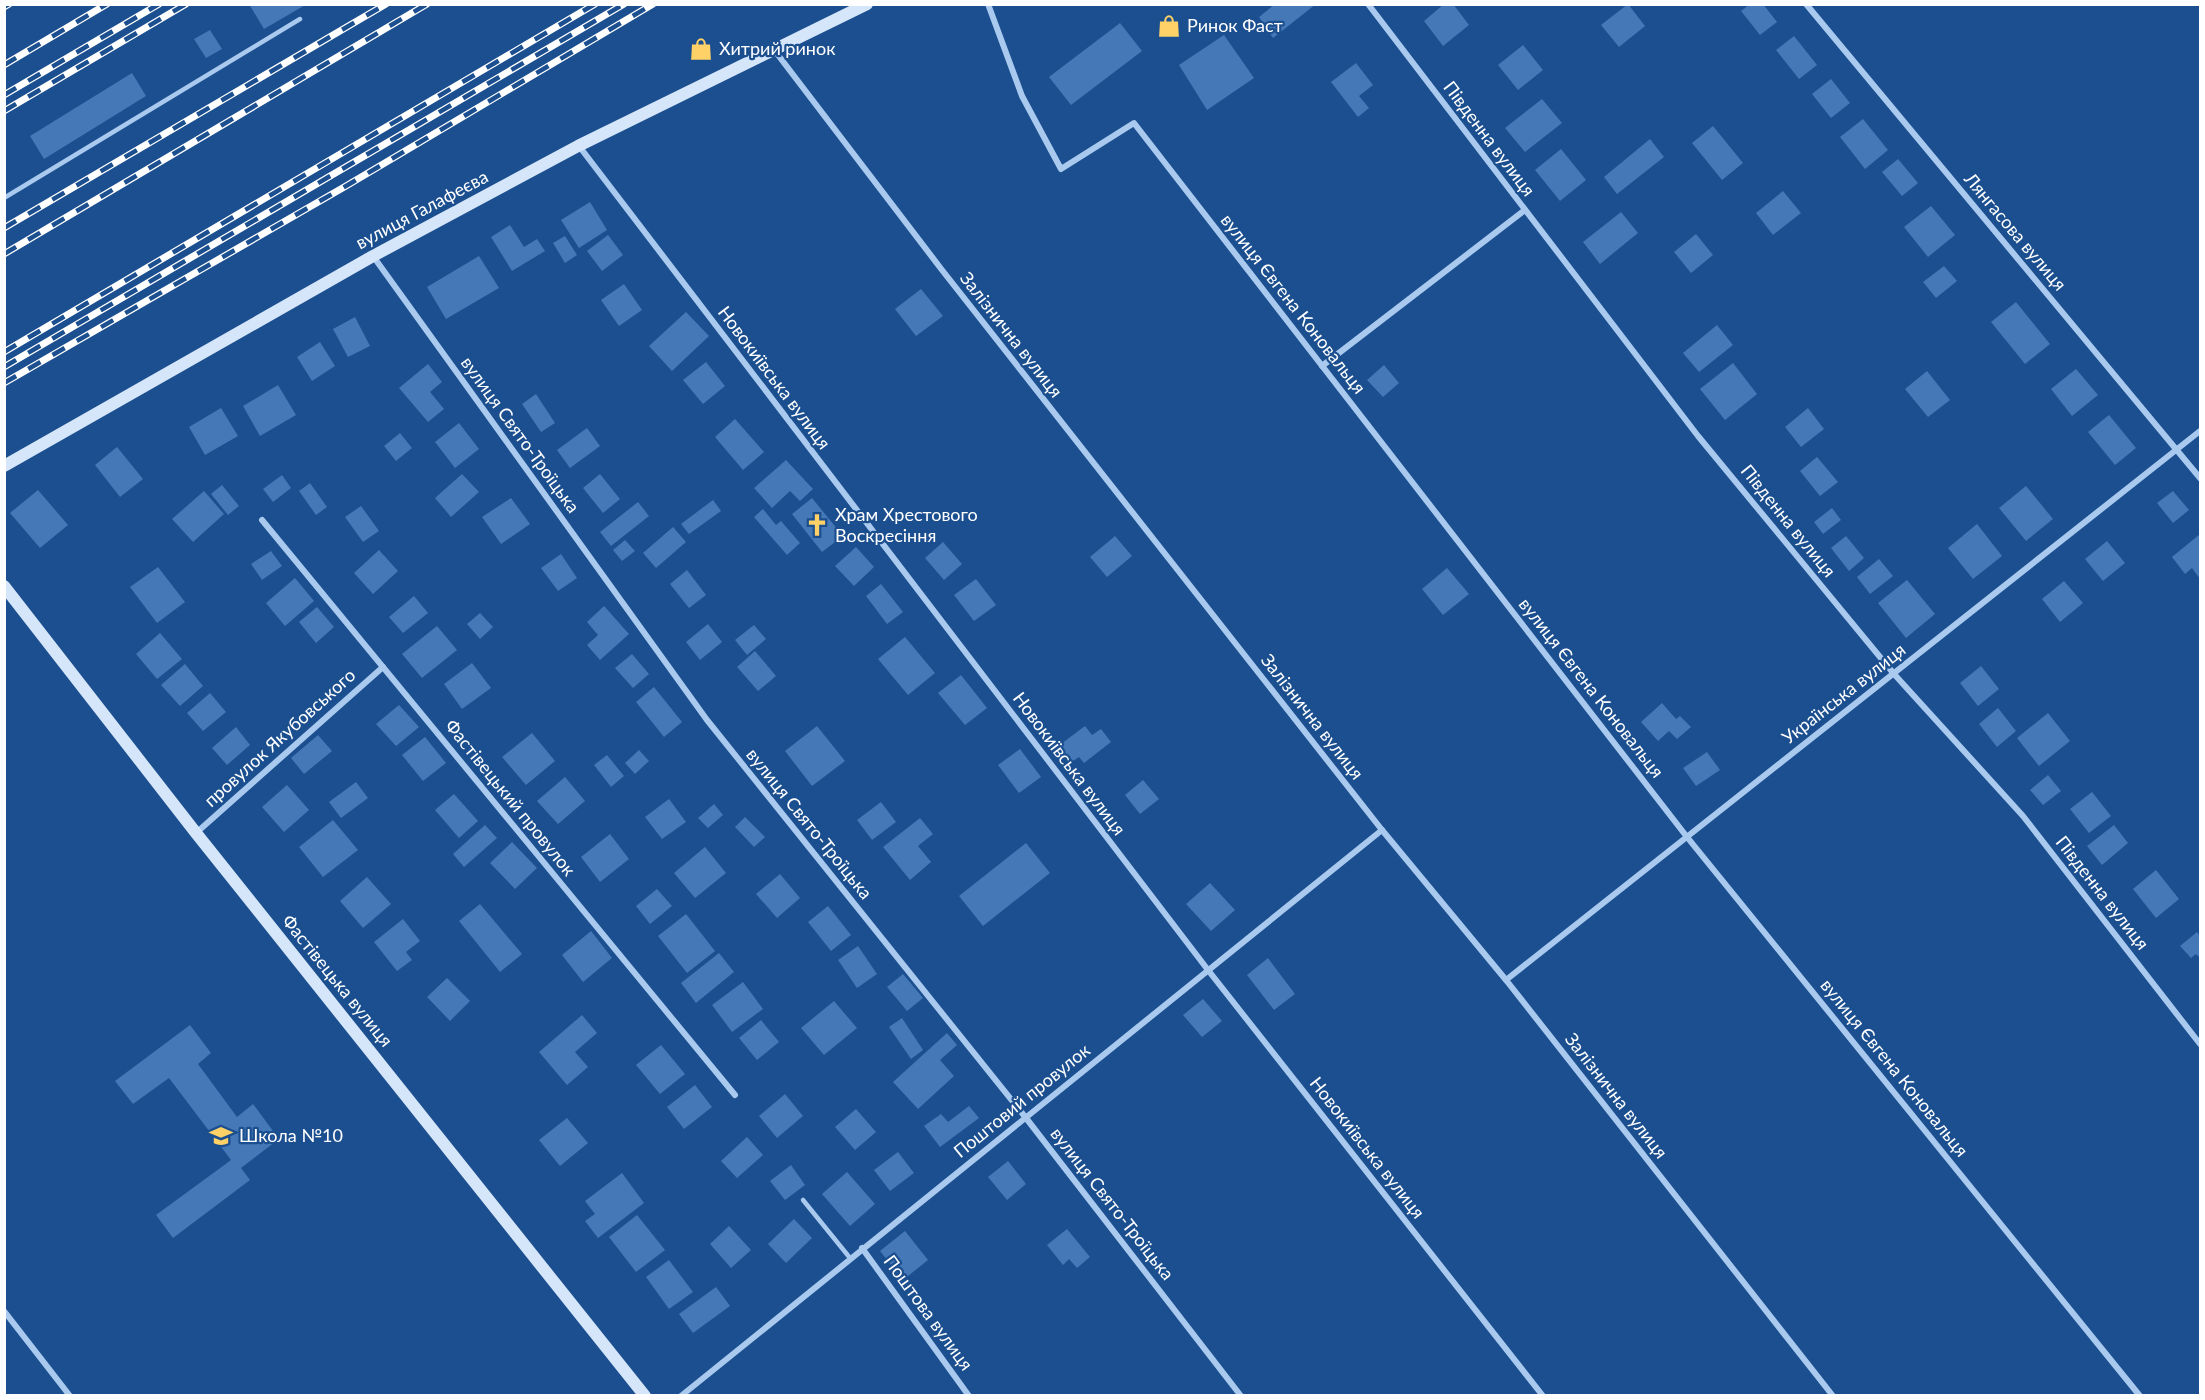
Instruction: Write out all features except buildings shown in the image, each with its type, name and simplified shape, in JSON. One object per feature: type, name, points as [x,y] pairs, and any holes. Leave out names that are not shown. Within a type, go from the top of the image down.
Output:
[{"type":"main road","name":"вулиця Галафеєва","points":[[4,466],[373,256],[578,146],[867,4]]},
{"type":"main road","name":"Фастівецька вулиця","points":[[4,586],[196,833],[645,1395]]},
{"type":"street","name":"вулиця Євгена Коновальця","points":[[988,4],[1022,96],[1061,169],[1134,123],[1687,837],[2140,1395]]},
{"type":"street","name":"Південна вулиця","points":[[1368,4],[1698,436],[1894,674],[2023,816],[2200,1044]]},
{"type":"street","name":"Лянгасова вулиця","points":[[1806,4],[2200,478]]},
{"type":"street","name":"Залізнична вулиця","points":[[775,51],[949,280],[1382,830],[1506,980],[1833,1395]]},
{"type":"street","name":"Новокиївська вулиця","points":[[578,146],[1208,970],[1543,1395]]},
{"type":"street","points":[[1322,366],[1525,210]]},
{"type":"street","name":"вулиця Свято-Троїцька","points":[[373,256],[707,720],[1026,1118],[1241,1395]]},
{"type":"street","name":"Українська вулиця","points":[[1506,980],[2200,431]]},
{"type":"street","name":"Фастівецький провулок","points":[[262,520],[735,1095]]},
{"type":"street","name":"провулок Якубовського","points":[[196,833],[383,667]]},
{"type":"street","name":"Поштовий провулок","points":[[681,1395],[1382,830]]},
{"type":"street","name":"Поштова вулиця","points":[[862,1248],[969,1395]]},
{"type":"street","points":[[4,1311],[70,1395]]},
{"type":"lane","points":[[4,198],[300,19]]},
{"type":"lane","points":[[803,1200],[850,1258]]},
{"type":"railway","points":[[4,7],[9,4]]},
{"type":"railway","points":[[4,65],[107,4]]},
{"type":"railway","points":[[4,95],[159,4]]},
{"type":"railway","points":[[4,111],[186,4]]},
{"type":"railway","points":[[4,228],[386,4]]},
{"type":"railway","points":[[4,254],[427,4]]},
{"type":"railway","points":[[4,352],[595,4]]},
{"type":"railway","points":[[4,367],[624,4]]},
{"type":"railway","points":[[4,383],[346,186],[653,4]]},
{"type":"place","name":"Ринок Фаст","points":[[1169,26]]},
{"type":"place","name":"Хитрий ринок","points":[[701,49]]},
{"type":"place","name":"Храм Хрестового Воскресіння","points":[[817,525]]},
{"type":"place","name":"Школа №10","points":[[221,1136]]}]
